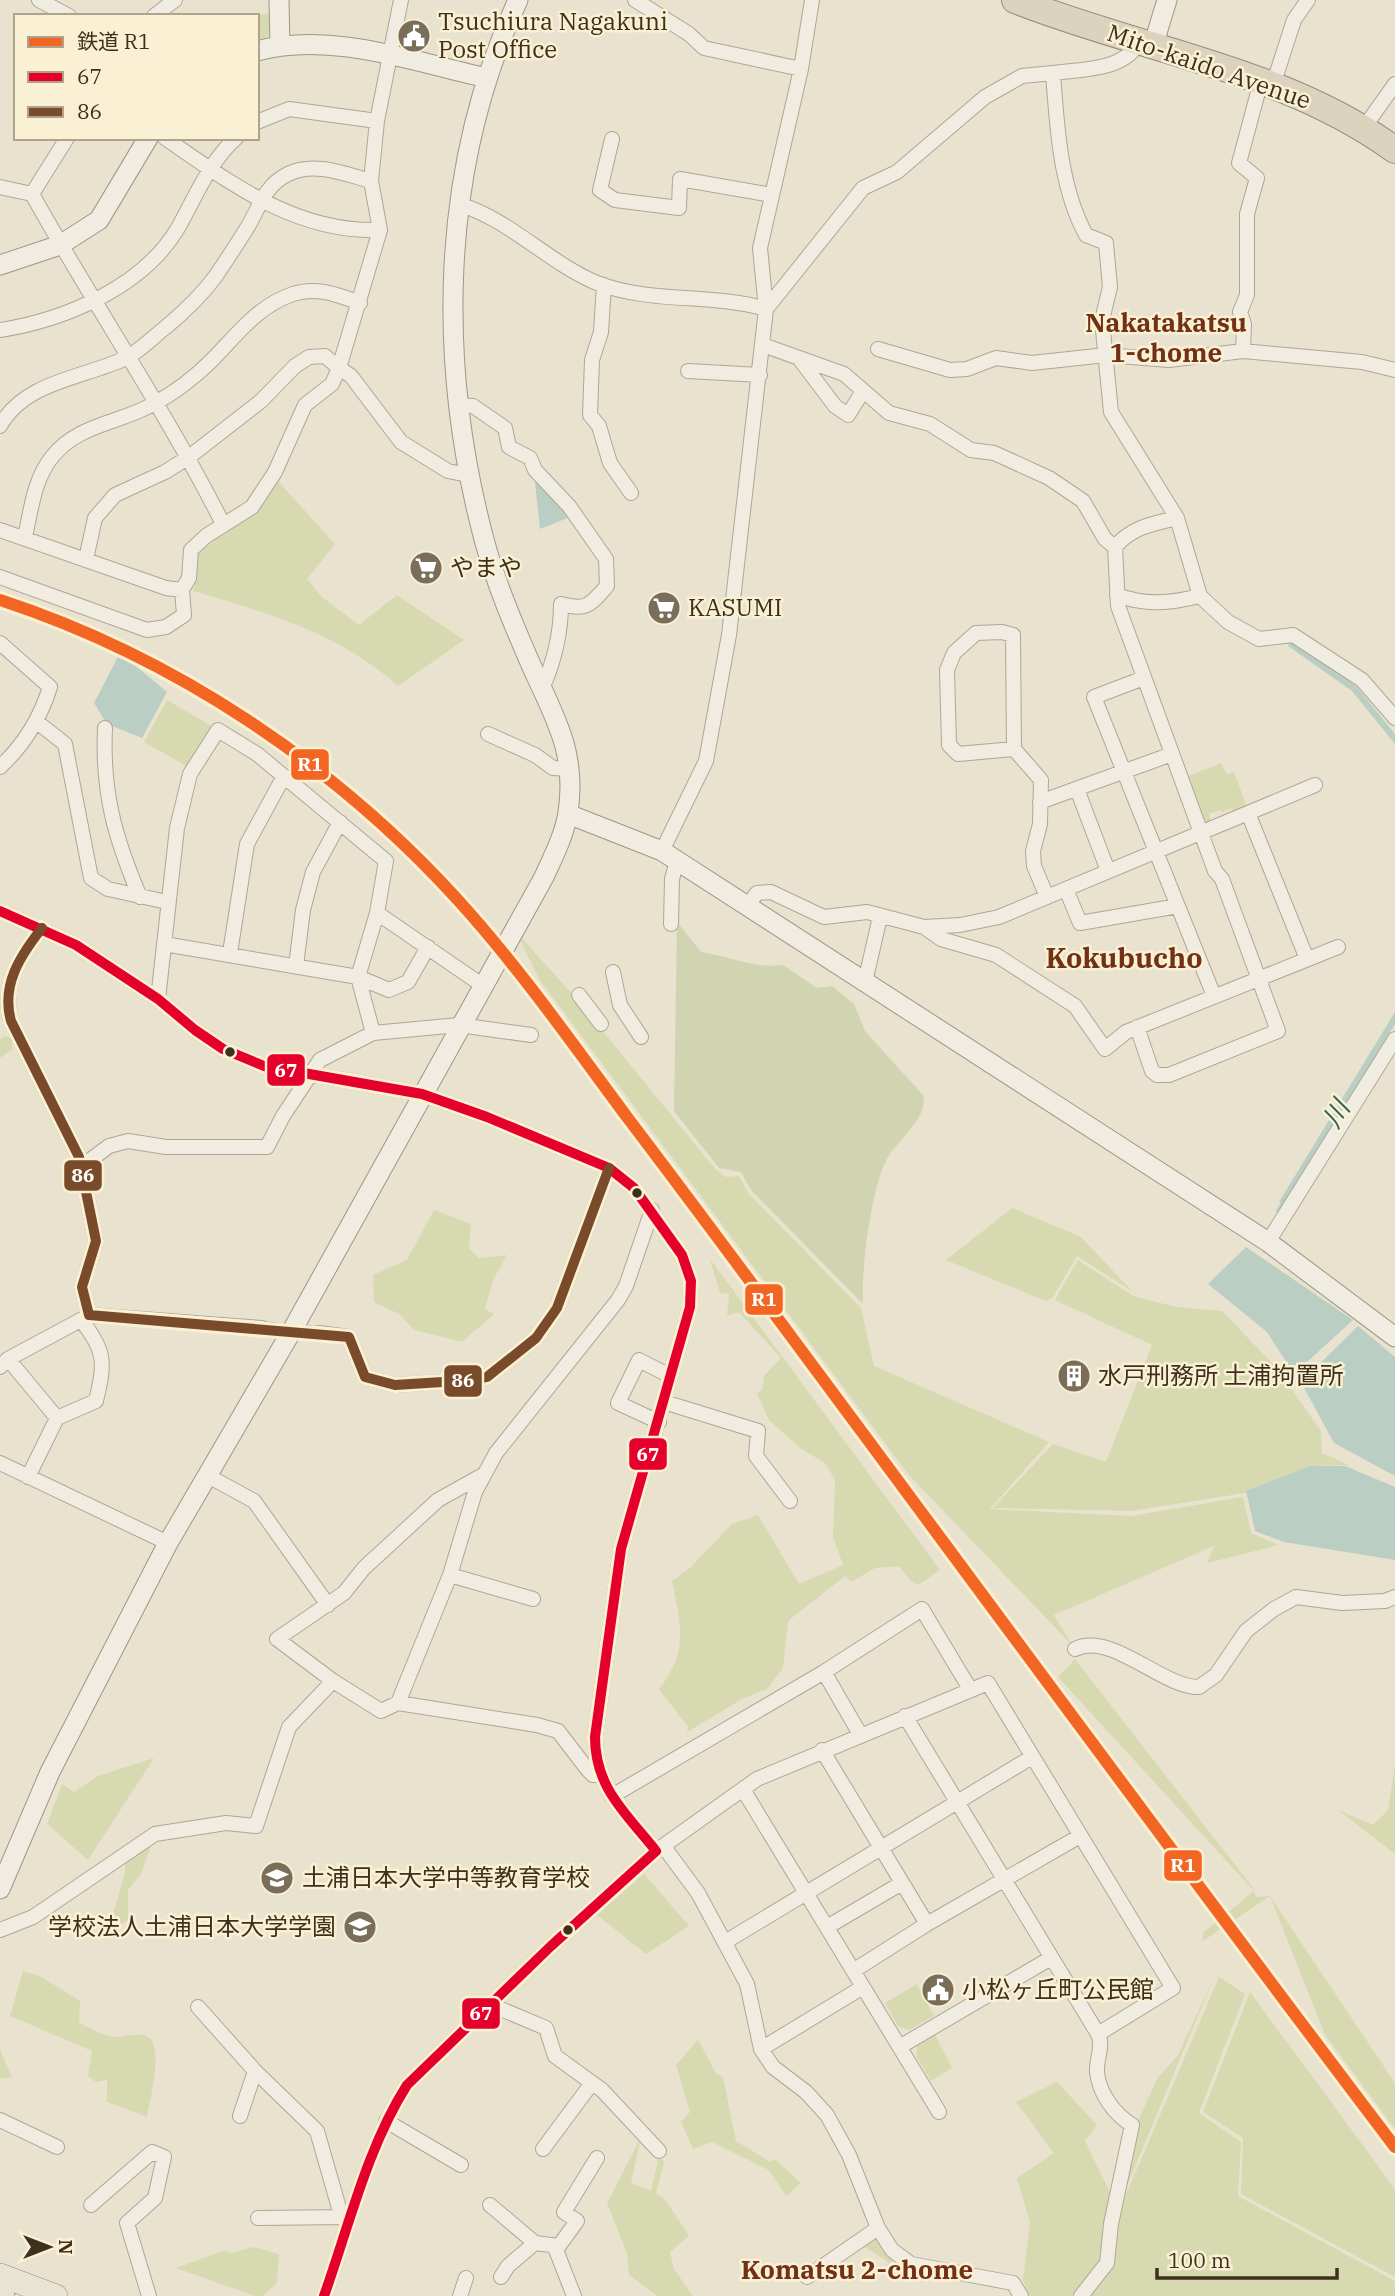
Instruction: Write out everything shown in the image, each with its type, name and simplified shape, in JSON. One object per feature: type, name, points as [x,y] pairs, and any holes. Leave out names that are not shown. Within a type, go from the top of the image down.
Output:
[{"type":"highway","name":"Mito-kaido Avenue","points":[[1015,0],[1267,83],[1363,129],[1395,150]]},
{"type":"main road","points":[[0,2275],[56,2296]]},
{"type":"street","points":[[157,14],[175,0]]},
{"type":"street","points":[[279,0],[280,45]]},
{"type":"street","points":[[0,577],[147,630],[166,627],[184,615],[182,590],[189,578],[191,550],[223,524],[253,507],[275,472],[305,405],[332,384],[339,368],[380,230],[371,181],[377,121],[401,0]]},
{"type":"street","points":[[0,1889],[55,1760],[168,1543],[294,1327],[459,1025],[544,877],[568,814],[569,769],[566,741],[541,689],[494,573],[468,475],[457,405],[453,273],[466,160],[487,78],[518,0]]},
{"type":"street","points":[[635,0],[689,34],[704,48],[801,69]]},
{"type":"street","points":[[671,924],[670,856],[706,761],[729,635],[766,309],[760,248],[801,69],[812,0]]},
{"type":"street","points":[[766,309],[863,188],[897,172],[985,97],[1022,76],[1053,74],[1118,62],[1146,44],[1167,0]]},
{"type":"street","points":[[1244,351],[1241,312],[1247,295],[1247,214],[1257,178],[1240,163],[1267,83],[1294,20],[1308,0]]},
{"type":"street","points":[[49,2],[66,14]]},
{"type":"street","points":[[259,50],[280,45],[331,47],[389,56],[487,78]]},
{"type":"street","points":[[1053,74],[1059,139],[1075,215],[1086,235],[1106,243],[1110,287],[1102,320],[1111,412],[1177,518],[1200,596],[1228,622],[1259,639],[1293,635],[1362,680],[1395,718]]},
{"type":"street","points":[[1363,129],[1395,85]]},
{"type":"street","points":[[259,121],[289,110],[377,121]]},
{"type":"street","points":[[612,139],[600,190],[615,200],[679,208],[680,179],[772,195]]},
{"type":"street","points":[[32,194],[66,140]]},
{"type":"street","points":[[0,265],[60,245],[99,220],[147,140]]},
{"type":"street","points":[[168,140],[258,201],[324,226],[350,231],[380,230]]},
{"type":"street","points":[[0,330],[56,316],[120,287],[140,274],[176,232],[211,169],[234,140]]},
{"type":"street","points":[[0,425],[17,403],[36,392],[126,358],[192,303],[214,277],[249,225],[258,201],[286,175],[303,168],[319,169],[371,181]]},
{"type":"street","points":[[0,187],[32,194],[126,358],[189,457],[223,524]]},
{"type":"street","points":[[461,205],[604,285],[630,294],[747,304],[766,309]]},
{"type":"street","points":[[604,285],[601,332],[592,360],[590,415],[599,426],[610,463],[631,493]]},
{"type":"street","points":[[25,537],[38,478],[64,444],[83,430],[155,404],[209,363],[243,325],[270,304],[295,293],[325,291],[360,303]]},
{"type":"street","points":[[763,345],[844,374],[889,413],[930,424],[971,450],[994,453],[1049,478],[1083,501],[1105,539],[1115,547]]},
{"type":"street","points":[[878,349],[950,370],[967,369],[996,358],[1032,363],[1106,355],[1169,360],[1244,351],[1362,362],[1395,370]]},
{"type":"street","points":[[86,559],[95,518],[115,495],[164,472],[222,434],[261,401],[295,366],[309,357],[325,356],[351,376],[401,442],[448,471],[468,475]]},
{"type":"street","points":[[800,359],[835,406],[848,415],[863,391]]},
{"type":"street","points":[[688,371],[760,374]]},
{"type":"street","points":[[457,405],[473,406],[505,428],[509,447],[530,458],[535,470],[569,506],[606,559],[607,586],[591,604],[578,609],[561,604],[559,636],[551,669],[541,689]]},
{"type":"street","points":[[1137,1027],[1152,1071],[1157,1075],[1169,1075],[1278,1031],[1260,978],[1200,833],[1118,606],[1115,547],[1126,534],[1147,525],[1177,518]]},
{"type":"street","points":[[0,530],[166,588],[182,590]]},
{"type":"street","points":[[1117,595],[1136,602],[1170,603],[1200,596]]},
{"type":"street","points":[[1014,749],[958,754],[949,746],[947,670],[954,653],[976,633],[1002,632],[1013,635],[1014,749],[1041,780],[1034,866],[1046,897]]},
{"type":"street","points":[[0,643],[50,687],[37,722],[0,767]]},
{"type":"street","points":[[1144,678],[1094,697],[1214,996]]},
{"type":"street","points":[[37,722],[65,744],[91,878],[108,889],[167,902]]},
{"type":"street","points":[[106,728],[104,758],[114,833],[140,897]]},
{"type":"street","points":[[158,999],[177,828],[190,774],[218,730],[257,754],[386,861],[377,914],[358,977],[373,1033]]},
{"type":"street","points":[[488,734],[535,755],[553,768],[569,769]]},
{"type":"street","points":[[1040,802],[1172,754]]},
{"type":"street","points":[[230,953],[247,844],[284,776]]},
{"type":"street","points":[[747,906],[757,893],[771,892],[824,917],[867,912],[924,927],[960,925],[999,917],[1315,785]]},
{"type":"street","points":[[1077,789],[1108,871]]},
{"type":"street","points":[[1248,813],[1307,959]]},
{"type":"street","points":[[568,814],[670,856],[1268,1242],[1395,1337]]},
{"type":"street","points":[[296,965],[303,910],[313,872],[340,822]]},
{"type":"street","points":[[1066,889],[1080,923],[1178,906]]},
{"type":"street","points":[[0,911],[76,945],[158,999],[195,1030],[241,1058],[264,1066],[422,1094],[487,1117],[609,1168],[634,1188],[652,1210],[682,1255],[692,1294],[659,1422],[621,1549],[596,1737],[595,1761],[599,1775],[612,1796],[698,1893],[747,1984],[761,2049],[773,2067],[806,2092],[827,2115],[849,2155],[878,2228],[892,2249],[911,2264],[1013,2283],[1021,2296]]},
{"type":"street","points":[[377,914],[482,985]]},
{"type":"street","points":[[865,982],[880,917]]},
{"type":"street","points":[[924,927],[942,939],[996,955],[1075,1006],[1105,1049],[1126,1032],[1137,1027],[1338,947]]},
{"type":"street","points":[[28,1477],[57,1418],[96,1401],[104,1368],[99,1342],[85,1318],[82,1287],[96,1241],[81,1167],[6,1026],[3,999],[17,962],[42,928]]},
{"type":"street","points":[[164,944],[230,953],[358,977],[389,990],[408,982],[428,947]]},
{"type":"street","points":[[613,971],[620,1005],[641,1037]]},
{"type":"street","points":[[579,995],[601,1024]]},
{"type":"street","points":[[81,1167],[109,1146],[128,1141],[166,1147],[267,1147],[309,1072],[320,1060],[373,1033],[459,1025],[531,1035]]},
{"type":"street","points":[[1268,1242],[1395,1039]]},
{"type":"street","points":[[319,1333],[349,1337],[365,1377],[376,1382],[395,1385],[487,1377],[536,1338],[556,1308],[609,1168]]},
{"type":"street","points":[[398,1703],[450,1575],[481,1476],[496,1452],[618,1300],[626,1286],[652,1210]]},
{"type":"street","points":[[57,1418],[4,1363],[85,1318],[262,1328]]},
{"type":"street","points":[[659,1422],[618,1403],[639,1360],[670,1376]]},
{"type":"street","points":[[664,1402],[758,1431],[757,1457],[790,1501]]},
{"type":"street","points":[[0,1463],[168,1543]]},
{"type":"street","points":[[208,1476],[254,1501],[328,1605]]},
{"type":"street","points":[[481,1476],[438,1500],[364,1567],[344,1593],[277,1639],[332,1681],[381,1711],[398,1703],[537,1725],[558,1731],[588,1770],[593,1775],[599,1775]]},
{"type":"street","points":[[450,1575],[533,1599]]},
{"type":"street","points":[[1075,1649],[1081,1646],[1115,1652],[1144,1663],[1172,1682],[1199,1687],[1216,1675],[1246,1631],[1274,1609],[1296,1597],[1342,1603],[1385,1601],[1395,1597]]},
{"type":"street","points":[[612,1796],[824,1672],[922,1609],[970,1689]]},
{"type":"street","points":[[824,1672],[860,1734]]},
{"type":"street","points":[[0,1930],[33,1917],[155,1834],[226,1824],[256,1826],[289,1727],[332,1681]]},
{"type":"street","points":[[324,2296],[346,2216],[386,2121],[416,2073],[489,2004],[660,1849],[744,1791],[757,1779],[988,1683],[1173,1988],[1098,2034]]},
{"type":"street","points":[[905,1716],[1098,2034],[1099,2080],[1111,2108],[1133,2129],[1119,2181],[1107,2263],[1081,2296]]},
{"type":"street","points":[[822,1750],[927,1924]]},
{"type":"street","points":[[725,1942],[1032,1757]]},
{"type":"street","points":[[744,1791],[939,2112]]},
{"type":"street","points":[[853,1971],[927,1924],[1080,1836]]},
{"type":"street","points":[[827,1927],[902,1883]]},
{"type":"street","points":[[901,2046],[1051,1958]]},
{"type":"street","points":[[761,2049],[863,1987]]},
{"type":"street","points":[[489,2004],[546,2028],[555,2056],[593,2083],[659,2151]]},
{"type":"street","points":[[198,2007],[255,2071],[317,2132],[346,2216]]},
{"type":"street","points":[[240,2116],[255,2071]]},
{"type":"street","points":[[543,2149],[593,2083]]},
{"type":"street","points":[[1,2121],[57,2147]]},
{"type":"street","points":[[386,2121],[461,2165]]},
{"type":"street","points":[[91,2205],[152,2152],[164,2157],[155,2198],[127,2223],[149,2296]]},
{"type":"street","points":[[574,2296],[556,2250],[577,2221],[564,2212],[597,2158]]},
{"type":"street","points":[[490,2205],[535,2243],[559,2246]]},
{"type":"street","points":[[258,2218],[346,2216]]},
{"type":"street","points":[[807,2277],[878,2228]]},
{"type":"street","points":[[500,2277],[508,2266],[535,2243]]},
{"type":"street","points":[[460,2296],[466,2278]]},
{"type":"green space","points":[[270,13],[271,30],[268,37],[259,39],[259,15]]},
{"type":"green space","points":[[278,481],[335,544],[307,579],[322,597],[359,625],[397,595],[464,640],[398,686],[352,652],[327,639],[247,607],[193,591],[198,553],[233,525],[258,512]]},
{"type":"green space","points":[[167,700],[215,728],[188,767],[144,742]]},
{"type":"green space","points":[[1221,763],[1227,774],[1234,772],[1248,810],[1234,815],[1231,808],[1209,814],[1211,824],[1204,827],[1183,778]]},
{"type":"green space","points":[[677,922],[701,952],[752,964],[783,965],[817,988],[832,986],[854,1004],[865,1031],[923,1095],[924,1104],[917,1120],[887,1159],[876,1189],[865,1251],[863,1304],[751,1190],[741,1172],[719,1168],[674,1111]]},
{"type":"green space","points":[[517,933],[575,997],[716,1170],[726,1177],[739,1176],[749,1194],[861,1308],[874,1366],[1049,1442],[990,1509],[1131,1516],[1243,1497],[1251,1533],[1279,1545],[1207,1563],[1214,1546],[1054,1615],[1072,1645],[908,1474],[539,979]]},
{"type":"green space","points":[[5,1036],[11,1038],[13,1049],[0,1058],[0,1039]]},
{"type":"green space","points":[[1012,1208],[1081,1237],[1133,1292],[1077,1256],[1052,1298],[1046,1301],[946,1260]]},
{"type":"green space","points":[[434,1210],[471,1224],[469,1248],[479,1258],[507,1255],[493,1280],[485,1309],[494,1314],[462,1342],[414,1330],[399,1314],[374,1302],[373,1275],[407,1260]]},
{"type":"green space","points":[[710,1259],[940,1570],[918,1585],[911,1581],[899,1566],[875,1568],[851,1582],[845,1576],[788,1621],[783,1668],[767,1689],[744,1698],[687,1732],[688,1727],[659,1689],[669,1675],[679,1650],[680,1624],[672,1581],[690,1568],[732,1524],[758,1515],[799,1584],[843,1565],[833,1537],[835,1480],[825,1463],[800,1448],[769,1420],[757,1394],[763,1388],[764,1376],[781,1358],[739,1312],[727,1316],[729,1294],[720,1293]]},
{"type":"green space","points":[[1078,1260],[1133,1296],[1176,1307],[1222,1311],[1275,1366],[1321,1431],[1322,1453],[1349,1465],[1310,1466],[1245,1493],[1132,1511],[993,1508],[1053,1444],[1106,1462],[1152,1345],[1055,1300]]},
{"type":"green space","points":[[1075,1659],[1253,1888],[1254,1891],[1058,1677]]},
{"type":"green space","points":[[154,1758],[88,1860],[47,1824],[62,1784],[74,1792],[98,1776]]},
{"type":"green space","points":[[1395,1766],[1395,1854],[1338,1810],[1373,1825],[1388,1810]]},
{"type":"green space","points":[[151,1846],[141,1874],[128,1890],[128,1921],[109,1928],[125,1873],[125,1859]]},
{"type":"green space","points":[[644,1874],[689,1926],[646,1954],[597,1915]]},
{"type":"green space","points":[[1254,1891],[1256,1897],[1270,1896],[1203,1941],[1203,1933]]},
{"type":"green space","points":[[1270,1896],[1395,2083],[1395,2129],[1325,2035]]},
{"type":"green space","points":[[23,1971],[40,1976],[80,2001],[79,2023],[110,2036],[140,2035],[153,2042],[156,2062],[147,2117],[107,2102],[107,2080],[96,2082],[88,2076],[92,2051],[10,2016]]},
{"type":"green space","points":[[1215,1975],[1119,2205],[1136,2125],[1157,2079],[1178,2055]]},
{"type":"green space","points":[[1219,1977],[1245,1994],[1199,2113],[1241,2142],[1238,2196],[1395,2281],[1395,2296],[1029,2296],[1023,2280],[1030,2222],[1017,2178],[1054,2153],[1016,2102],[1057,2082],[1097,2125],[1085,2141],[1119,2211]]},
{"type":"green space","points":[[917,1984],[934,2016],[909,2030],[898,2026],[885,2003]]},
{"type":"green space","points":[[1250,1992],[1395,2189],[1395,2277],[1241,2194],[1243,2138],[1203,2112]]},
{"type":"green space","points":[[935,2035],[952,2068],[931,2081],[917,2057],[917,2046]]},
{"type":"green space","points":[[698,2040],[716,2073],[723,2077],[736,2141],[770,2162],[775,2159],[801,2183],[786,2196],[769,2170],[712,2142],[693,2149],[681,2122],[690,2112],[676,2065]]},
{"type":"green space","points":[[0,2049],[12,2078],[0,2078]]},
{"type":"green space","points":[[641,2137],[631,2183],[651,2191],[659,2156],[664,2162],[656,2193],[665,2199],[689,2236],[670,2252],[674,2269],[693,2296],[658,2296],[629,2275],[627,2253],[607,2203]]},
{"type":"green space","points":[[878,2233],[895,2258],[890,2263],[861,2245]]},
{"type":"green space","points":[[253,2247],[279,2254],[277,2283],[263,2296],[255,2296],[176,2268],[225,2250],[231,2253]]},
{"type":"water","points":[[534,473],[570,517],[540,529]]},
{"type":"water","points":[[1291,640],[1357,687],[1395,734],[1395,744],[1352,691],[1288,646]]},
{"type":"water","points":[[120,653],[167,692],[142,738],[107,724],[94,703]]},
{"type":"water","points":[[1395,1012],[1395,1024],[1285,1206],[1279,1202]]},
{"type":"water","points":[[1246,1247],[1353,1320],[1294,1374],[1267,1332],[1208,1284]]},
{"type":"water","points":[[1358,1326],[1395,1357],[1395,1476],[1334,1443],[1301,1382]]},
{"type":"water","points":[[1310,1466],[1345,1466],[1395,1487],[1395,1560],[1284,1542],[1255,1531],[1246,1491]]},
{"type":"waterway","name":"川","points":[[1278,1211],[1284,1201]]},
{"type":"tunnel","points":[[262,1328],[319,1333]]},
{"type":"rail line","name":"R1","points":[[0,600],[65,624],[128,652],[189,684],[248,720],[358,803],[457,899],[545,1006],[1395,2147]]},
{"type":"transit line","name":"67","points":[[0,911],[76,945],[158,999],[223,1049],[264,1066],[422,1094],[487,1117],[609,1168],[634,1188],[682,1255],[691,1281],[690,1307],[621,1549],[595,1737],[596,1755],[606,1785],[656,1851],[551,1946],[407,2085],[370,2161],[324,2296]]},
{"type":"transit line","name":"86","points":[[42,928],[26,949],[15,972],[11,983],[9,1008],[11,1021],[79,1157],[96,1241],[82,1287],[89,1315],[349,1337],[365,1377],[395,1385],[487,1377],[536,1338],[557,1308],[609,1168]]},
{"type":"place","name":"Tsuchiura Nagakuni Post Office","points":[[414,36]]},
{"type":"place","name":"やまや","points":[[426,568]]},
{"type":"place","name":"KASUMI","points":[[664,608]]},
{"type":"place","name":"水戸刑務所 土浦拘置所","points":[[1074,1376]]},
{"type":"place","name":"土浦日本大学中等教育学校","points":[[277,1878]]},
{"type":"place","name":"学校法人土浦日本大学学園","points":[[360,1927]]},
{"type":"place","name":"小松ヶ丘町公民館","points":[[938,1990]]},
{"type":"district","name":"Nakatakatsu 1-chome","points":[[1166,338]]},
{"type":"district","name":"Kokubucho","points":[[1124,958]]},
{"type":"district","name":"Komatsu 2-chome","points":[[857,2270]]}]
